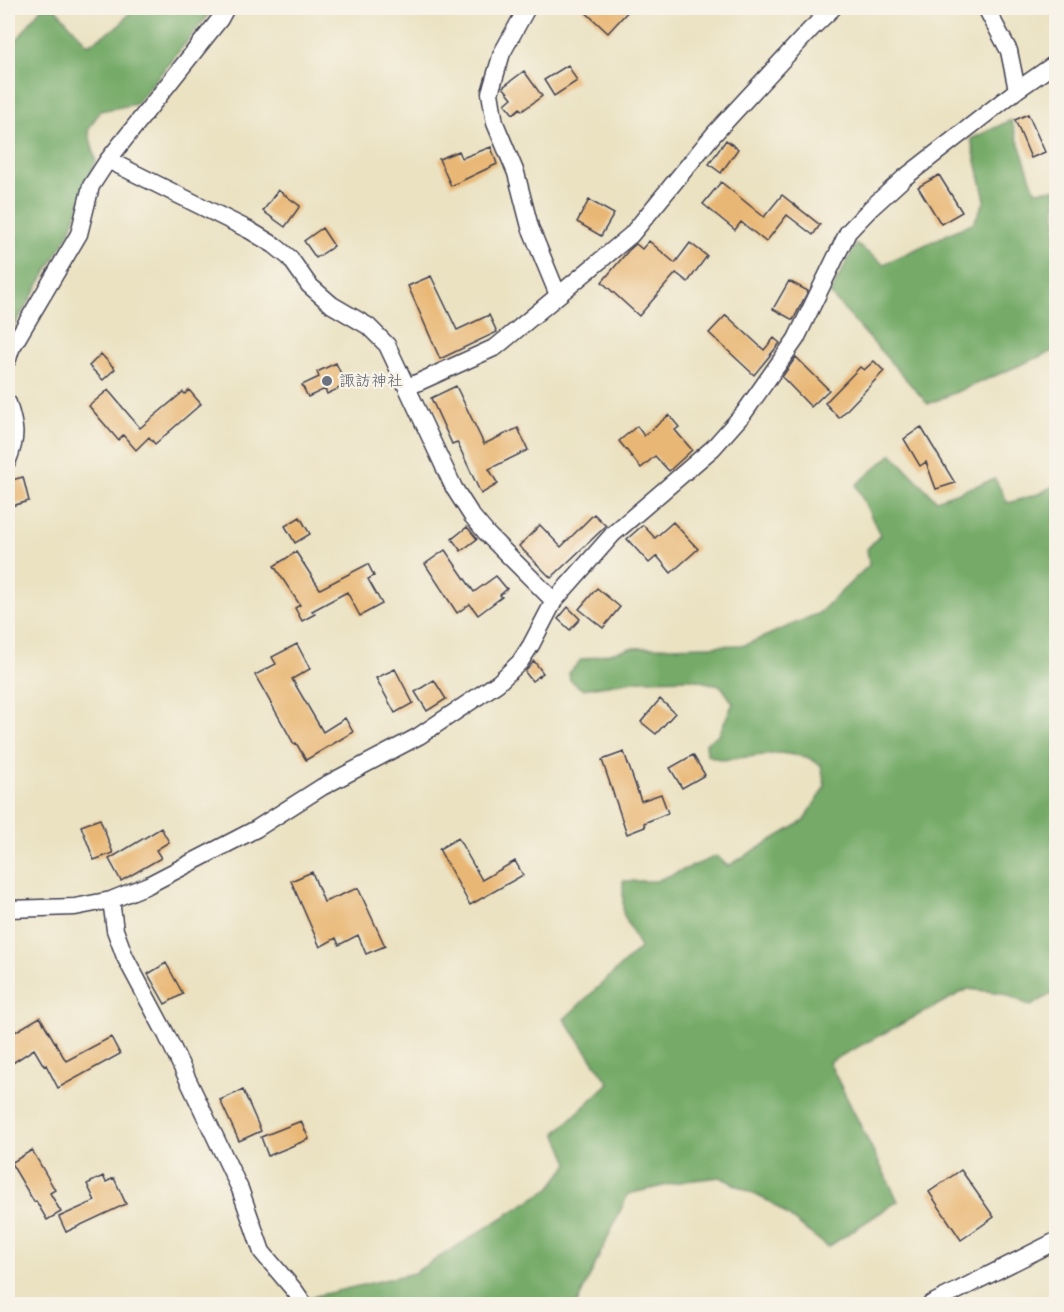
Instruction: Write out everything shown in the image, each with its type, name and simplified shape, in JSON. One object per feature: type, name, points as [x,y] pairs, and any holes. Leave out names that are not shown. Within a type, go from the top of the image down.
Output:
[{"type":"street","points":[[8,359],[11,349],[79,234],[91,186],[108,160],[220,19],[226,8]]},
{"type":"street","points":[[527,8],[502,53],[490,93],[495,123],[516,173],[530,227],[558,295]]},
{"type":"street","points":[[408,387],[495,347],[631,235],[714,134],[811,28],[833,8]]},
{"type":"street","points":[[986,8],[1009,51],[1017,90]]},
{"type":"street","points":[[8,909],[75,907],[111,900],[148,885],[256,829],[322,787],[419,736],[498,683],[520,662],[554,601],[613,534],[713,448],[744,413],[796,339],[848,232],[904,178],[1017,90],[1056,63]]},
{"type":"street","points":[[108,160],[249,230],[290,258],[309,285],[332,305],[368,326],[387,345],[449,477],[472,516],[554,601]]},
{"type":"street","points":[[8,403],[16,428],[8,460]]},
{"type":"street","points":[[111,900],[115,930],[124,957],[166,1034],[240,1189],[261,1252],[304,1305]]},
{"type":"street","points":[[930,1305],[1056,1241]]},
{"type":"green space","points":[[41,8],[55,8],[88,45],[120,25],[133,8],[214,8],[136,104],[100,111],[88,130],[96,161],[69,234],[8,336],[8,52]]},
{"type":"green space","points":[[1011,120],[1035,191],[1056,189],[1056,350],[928,404],[830,294],[856,244],[884,264],[974,222],[985,200],[971,139]]},
{"type":"green space","points":[[892,454],[936,500],[995,479],[1008,503],[1041,493],[1056,484],[1056,991],[1031,1006],[1003,993],[968,989],[829,1062],[898,1201],[828,1247],[770,1202],[720,1177],[685,1181],[628,1194],[577,1304],[311,1304],[311,1297],[414,1273],[550,1188],[569,1163],[556,1133],[609,1083],[564,1019],[640,948],[623,913],[623,881],[656,881],[717,856],[728,866],[804,821],[825,786],[821,765],[807,757],[780,753],[722,760],[707,755],[706,743],[719,734],[733,703],[721,686],[692,679],[640,680],[582,689],[570,680],[569,673],[581,660],[630,648],[745,645],[819,613],[869,565],[867,549],[880,535],[856,485]]},
{"type":"building","points":[[581,8],[631,8],[608,33]]},
{"type":"building","points":[[568,65],[577,81],[554,96],[544,80]]},
{"type":"building","points":[[524,71],[542,96],[522,111],[520,108],[513,114],[505,104],[512,98],[503,87]]},
{"type":"building","points":[[1028,114],[1045,152],[1031,158],[1015,120]]},
{"type":"building","points":[[726,140],[738,149],[721,173],[709,164]]},
{"type":"building","points":[[491,147],[497,164],[451,186],[439,159],[459,151],[462,158]]},
{"type":"building","points":[[939,175],[962,212],[941,224],[918,187]]},
{"type":"building","points":[[721,182],[764,217],[782,195],[820,225],[813,235],[787,215],[766,242],[741,222],[735,230],[703,204]]},
{"type":"building","points":[[278,190],[300,206],[285,227],[263,211]]},
{"type":"building","points":[[589,200],[614,214],[601,236],[577,222]]},
{"type":"building","points":[[322,228],[334,246],[316,258],[304,241]]},
{"type":"building","points":[[649,241],[675,263],[690,243],[707,256],[688,282],[676,273],[639,316],[602,282],[636,244],[642,249]]},
{"type":"building","points":[[431,276],[457,330],[489,315],[497,332],[440,359],[408,286]]},
{"type":"building","points":[[789,281],[808,291],[793,320],[773,309]]},
{"type":"building","points":[[726,315],[764,350],[774,338],[780,343],[754,375],[709,333]]},
{"type":"building","points":[[101,354],[115,369],[103,380],[89,366]]},
{"type":"building","points":[[796,357],[829,390],[811,407],[782,377]]},
{"type":"building","points":[[874,361],[884,371],[839,418],[825,403],[860,367],[864,370]]},
{"type":"building","name":"諏訪神社","points":[[336,363],[346,385],[327,394],[325,389],[308,397],[302,385],[319,377],[317,372]]},
{"type":"building","points":[[456,386],[484,444],[518,428],[528,450],[489,469],[498,484],[481,494],[457,442],[452,444],[431,398]]},
{"type":"building","points":[[108,390],[140,428],[183,392],[185,394],[189,390],[201,404],[155,444],[149,437],[136,450],[123,435],[118,440],[89,406]]},
{"type":"building","points":[[669,415],[679,427],[675,430],[692,450],[669,471],[655,456],[641,468],[619,441],[637,426],[644,436]]},
{"type":"building","points":[[921,427],[955,483],[936,489],[926,462],[920,466],[904,439]]},
{"type":"building","points":[[23,477],[29,501],[8,507],[8,481]]},
{"type":"building","points":[[594,514],[606,526],[551,578],[519,546],[540,525],[561,547]]},
{"type":"building","points":[[300,517],[310,534],[295,543],[285,526]]},
{"type":"building","points":[[673,522],[698,549],[671,573],[657,556],[649,563],[627,539],[643,525],[655,538]]},
{"type":"building","points":[[467,527],[477,539],[461,551],[452,539]]},
{"type":"building","points":[[445,550],[474,592],[496,576],[507,589],[500,595],[502,597],[478,615],[470,604],[457,613],[425,564]]},
{"type":"building","points":[[296,552],[320,589],[368,564],[374,576],[368,579],[382,604],[360,616],[347,592],[312,611],[315,614],[302,621],[295,608],[300,605],[274,566]]},
{"type":"building","points":[[597,588],[620,607],[603,628],[579,609]]},
{"type":"building","points":[[568,607],[580,619],[570,630],[558,619]]},
{"type":"building","points":[[297,644],[310,669],[292,679],[323,732],[345,718],[353,732],[306,760],[296,743],[294,744],[255,675],[276,664],[272,657]]},
{"type":"building","points":[[534,661],[543,673],[532,681],[525,672]]},
{"type":"building","points":[[395,669],[413,703],[395,713],[376,678]]},
{"type":"building","points":[[434,680],[446,699],[427,711],[415,692]]},
{"type":"building","points":[[660,699],[675,713],[656,734],[641,722]]},
{"type":"building","points":[[624,752],[641,801],[661,794],[668,813],[644,823],[645,827],[627,834],[602,760]]},
{"type":"building","points":[[693,755],[705,775],[682,788],[670,768]]},
{"type":"building","points":[[100,819],[113,853],[94,860],[81,826]]},
{"type":"building","points":[[161,828],[169,842],[156,850],[161,858],[121,881],[109,859]]},
{"type":"building","points":[[458,838],[482,880],[515,861],[523,875],[470,905],[439,849]]},
{"type":"building","points":[[312,872],[324,902],[358,888],[385,946],[366,954],[358,935],[339,945],[336,938],[320,947],[291,881]]},
{"type":"building","points":[[166,963],[183,994],[165,1004],[148,974]]},
{"type":"building","points":[[40,1017],[66,1061],[111,1037],[120,1054],[58,1088],[46,1065],[44,1066],[34,1049],[8,1066],[8,1036]]},
{"type":"building","points":[[243,1090],[261,1131],[239,1141],[220,1100]]},
{"type":"building","points":[[301,1121],[309,1139],[268,1156],[261,1137]]},
{"type":"building","points":[[32,1150],[55,1190],[50,1193],[61,1212],[47,1220],[11,1163]]},
{"type":"building","points":[[961,1170],[994,1217],[961,1240],[929,1192]]},
{"type":"building","points":[[103,1176],[106,1182],[114,1178],[126,1204],[66,1232],[59,1217],[95,1201],[87,1184]]},
{"type":"place","name":"諏訪神社","points":[[327,381]]}]
